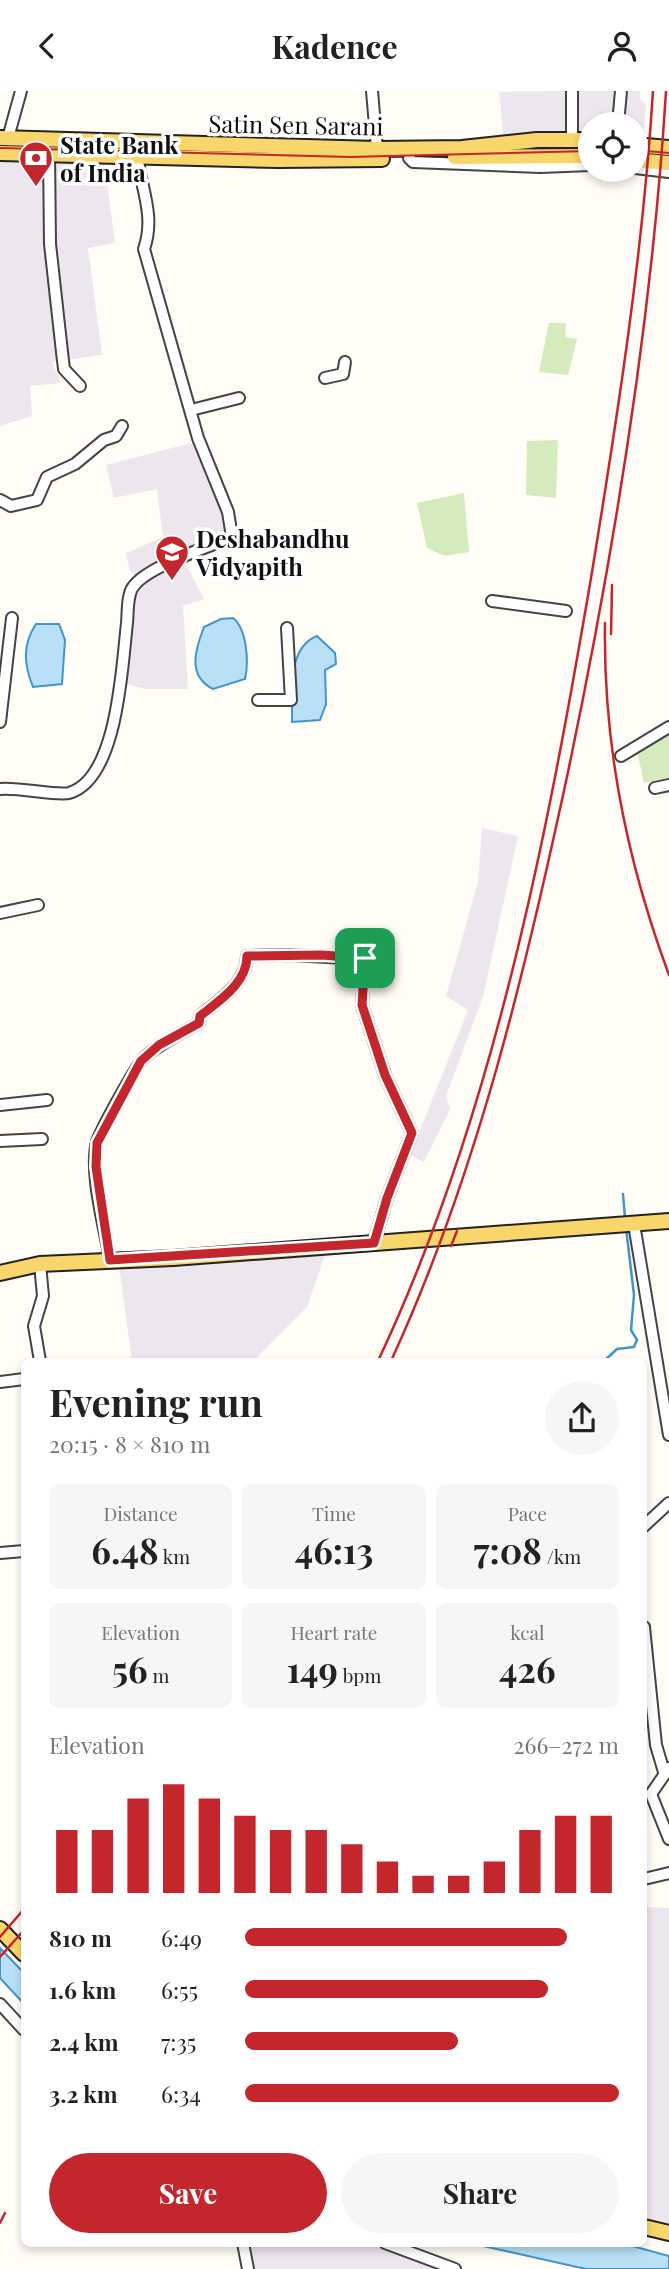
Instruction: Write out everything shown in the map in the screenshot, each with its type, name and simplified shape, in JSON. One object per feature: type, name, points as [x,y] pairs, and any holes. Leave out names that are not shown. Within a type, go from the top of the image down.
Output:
[{"type":"main road","name":"Satin Sen Sarani","points":[[4,138],[278,160],[578,156]]},
{"type":"main road","name":"Satin Sen Sarani","points":[[0,153],[136,149],[462,148],[578,140]]},
{"type":"main road","points":[[648,146],[669,148]]},
{"type":"main road","points":[[648,161],[669,163]]},
{"type":"main road","points":[[0,1272],[40,1264],[669,1221]]},
{"type":"main road","points":[[0,1929],[21,1951]]},
{"type":"main road","points":[[647,2228],[669,2233]]},
{"type":"street","points":[[4,138],[21,91]]},
{"type":"street","points":[[372,91],[377,149]]},
{"type":"street","points":[[572,91],[572,139]]},
{"type":"street","points":[[619,112],[621,91]]},
{"type":"street","points":[[0,789],[51,790],[60,794],[70,792],[85,783],[108,750],[117,707],[131,589],[145,573],[232,537],[228,512],[198,438],[144,249],[151,229],[136,149]]},
{"type":"street","points":[[49,153],[50,244],[62,352],[65,369],[80,386]]},
{"type":"street","points":[[409,158],[413,162],[462,166],[578,165]]},
{"type":"street","points":[[648,170],[669,172]]},
{"type":"street","points":[[326,378],[343,375],[345,362]]},
{"type":"street","points":[[191,410],[239,398]]},
{"type":"street","points":[[0,500],[11,506],[37,500],[47,477],[82,459],[104,440],[116,436],[122,426]]},
{"type":"street","points":[[492,601],[566,611]]},
{"type":"street","points":[[0,722],[12,618]]},
{"type":"street","points":[[258,700],[291,700],[287,628]]},
{"type":"street","points":[[621,756],[669,727]]},
{"type":"street","points":[[655,788],[669,785]]},
{"type":"street","points":[[0,913],[38,905]]},
{"type":"street","points":[[110,1260],[96,1167],[97,1143],[107,1118],[133,1079],[141,1061],[159,1045],[199,1023],[200,1016],[226,995],[247,970],[247,956],[321,955],[365,958],[362,1005],[385,1075],[412,1133],[387,1198],[374,1243]]},
{"type":"street","points":[[0,1105],[47,1100]]},
{"type":"street","points":[[0,1141],[42,1139]]},
{"type":"street","points":[[634,1224],[665,1383],[669,1429]]},
{"type":"street","points":[[39,1358],[34,1326],[43,1296],[40,1264]]},
{"type":"street","points":[[0,1382],[21,1380]]},
{"type":"street","points":[[647,1523],[669,1503]]},
{"type":"street","points":[[0,1553],[21,1551]]},
{"type":"street","points":[[647,1656],[656,1745],[667,1770],[648,1793],[669,1839]]},
{"type":"street","points":[[647,1878],[669,1873]]},
{"type":"street","points":[[0,2004],[21,2027]]},
{"type":"street","points":[[244,2247],[248,2269]]},
{"type":"street","points":[[396,2247],[455,2269]]},
{"type":"shaded area","points":[[570,91],[569,136],[504,140],[499,92],[482,92]]},
{"type":"shaded area","points":[[574,91],[640,91],[640,99],[646,105],[645,112],[578,112],[578,136],[574,136]]},
{"type":"shaded area","points":[[0,160],[104,160],[115,243],[88,248],[102,355],[52,362],[61,383],[30,386],[32,416],[0,426]]},
{"type":"shaded area","points":[[195,442],[227,525],[221,539],[146,566],[135,575],[130,571],[126,553],[163,537],[157,489],[114,498],[106,465]]},
{"type":"shaded area","points":[[184,561],[204,599],[183,606],[188,689],[146,689],[123,683],[135,590],[145,577]]},
{"type":"shaded area","points":[[482,828],[518,836],[483,997],[446,1096],[450,1109],[424,1162],[410,1155],[468,1010],[446,996],[478,882]]},
{"type":"shaded area","points":[[326,1252],[307,1307],[256,1358],[132,1358],[119,1266]]},
{"type":"shaded area","points":[[647,1907],[669,1908],[669,2227],[647,2221]]},
{"type":"shaded area","points":[[244,2247],[378,2247],[440,2269],[246,2269]]},
{"type":"green space","points":[[549,323],[566,323],[565,337],[577,339],[568,375],[539,372]]},
{"type":"green space","points":[[558,440],[556,498],[526,495],[527,441]]},
{"type":"green space","points":[[464,493],[469,552],[445,556],[427,548],[417,503]]},
{"type":"green space","points":[[669,731],[669,778],[644,783],[637,751]]},
{"type":"water","points":[[233,618],[238,623],[246,646],[245,679],[213,689],[205,684],[196,670],[198,645],[204,627],[221,619]]},
{"type":"water","points":[[36,624],[59,624],[65,640],[62,684],[33,687],[26,655],[28,640]]},
{"type":"water","points":[[317,636],[335,653],[336,664],[325,670],[326,704],[320,720],[292,722],[292,686],[296,661],[307,642]]},
{"type":"water","points":[[0,1948],[21,1970],[21,2001],[0,1978]]},
{"type":"water","points":[[487,2247],[636,2247],[669,2256],[669,2269],[586,2269]]},
{"type":"waterway","points":[[623,1194],[625,1218]]},
{"type":"waterway","points":[[607,1358],[617,1349],[634,1347],[637,1340],[631,1330],[634,1295],[626,1228]]},
{"type":"tram line","points":[[0,148],[350,157],[578,151]]},
{"type":"tram line","points":[[648,151],[669,153]]},
{"type":"railway","points":[[379,1358],[418,1268],[454,1172],[511,975],[535,874],[575,672],[611,452],[643,212],[653,91]]},
{"type":"railway","points":[[392,1358],[449,1218],[496,1072],[534,923],[568,772],[601,603],[629,433],[651,263],[666,91]]},
{"type":"railway","points":[[611,634],[612,585]]},
{"type":"railway","points":[[605,623],[608,713],[621,802],[641,889],[669,975]]},
{"type":"railway","points":[[451,1246],[457,1231]]},
{"type":"railway","points":[[0,1937],[21,1912]]},
{"type":"railway","points":[[0,1957],[21,1933]]},
{"type":"railway","points":[[0,2223],[5,2213]]},
{"type":"place","name":"State Bank of India","points":[[36,188]]},
{"type":"place","name":"Deshabandhu Vidyapith","points":[[172,582]]},
{"type":"route","points":[[321,955],[365,958],[362,1005],[385,1075],[412,1133],[387,1198],[374,1243],[110,1260],[96,1167],[97,1143],[107,1118],[133,1079],[141,1061],[159,1045],[199,1023],[200,1016],[226,995],[247,970],[247,956],[321,955]]}]
